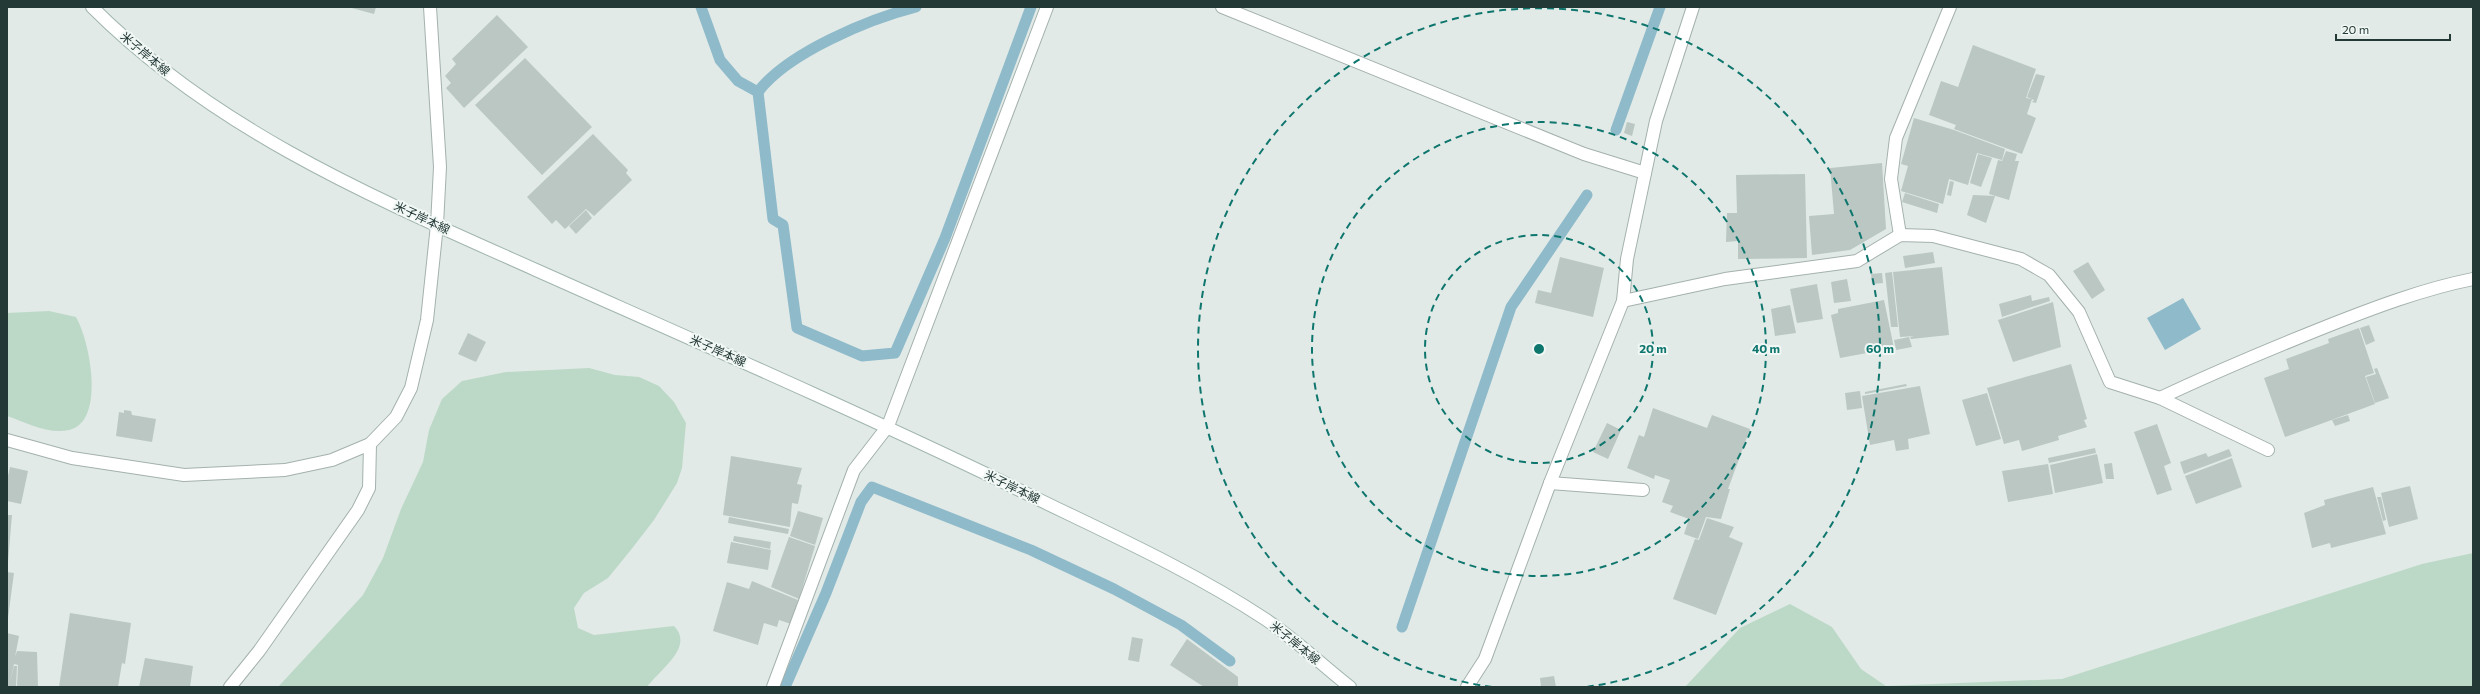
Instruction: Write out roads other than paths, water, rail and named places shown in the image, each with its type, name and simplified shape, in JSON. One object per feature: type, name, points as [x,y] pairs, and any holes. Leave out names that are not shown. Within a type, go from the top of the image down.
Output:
[{"type":"street","name":"米子岸本線","points":[[92,7],[152,62],[262,138],[351,185],[437,225],[888,426],[1189,573],[1267,621],[1350,687]]},
{"type":"street","points":[[7,440],[72,458],[184,475],[285,470],[332,460],[370,444],[396,417],[411,388],[427,320],[437,225],[440,167],[430,7]]},
{"type":"street","points":[[773,687],[854,470],[888,426],[1047,7]]},
{"type":"street","points":[[1222,7],[1584,154],[1645,173]]},
{"type":"street","points":[[1467,687],[1485,659],[1550,483],[1623,301],[1627,259],[1656,121],[1693,7]]},
{"type":"street","points":[[1900,235],[1891,179],[1896,138],[1950,7]]},
{"type":"street","points":[[1623,301],[1725,279],[1857,261],[1900,235],[1933,236],[1972,245],[2021,259],[2049,275],[2079,312],[2110,382],[2160,398],[2268,450]]},
{"type":"street","points":[[2160,398],[2245,358],[2363,312],[2448,284],[2473,279]]},
{"type":"street","points":[[230,687],[259,651],[358,510],[369,488],[370,444]]},
{"type":"street","points":[[1550,483],[1643,490]]},
{"type":"water","points":[[2183,298],[2201,329],[2165,350],[2147,318]]},
{"type":"waterway","points":[[701,7],[720,60],[738,81],[758,92]]},
{"type":"waterway","points":[[916,7],[897,12],[830,39],[788,64],[771,78],[758,92],[773,219],[783,225],[797,328],[862,356],[895,353],[945,238],[1031,7]]},
{"type":"waterway","points":[[1616,130],[1660,7]]},
{"type":"waterway","points":[[1402,627],[1511,307],[1587,195]]},
{"type":"waterway","points":[[785,687],[826,593],[861,502],[872,487],[1031,550],[1114,589],[1181,625],[1230,661]]}]
